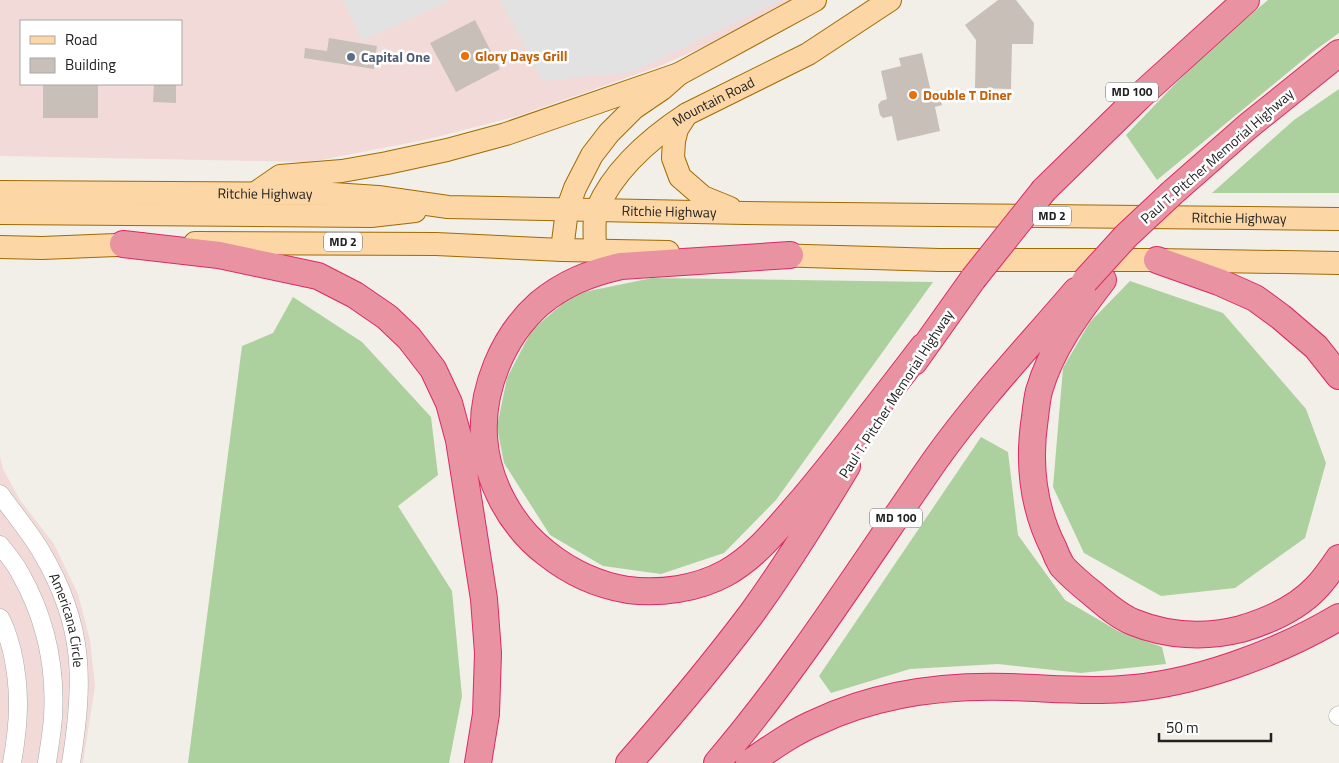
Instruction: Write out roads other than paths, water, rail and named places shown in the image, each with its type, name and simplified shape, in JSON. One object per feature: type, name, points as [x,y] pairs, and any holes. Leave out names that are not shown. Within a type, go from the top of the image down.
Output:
[{"type":"highway","name":"Paul T. Pitcher Memorial Highway","points":[[629,763],[686,698],[752,612],[806,534],[874,422],[923,347],[973,279],[1044,190],[1133,91],[1193,30],[1226,0]]},
{"type":"highway","points":[[1044,190],[1139,97],[1246,0]]},
{"type":"highway","name":"Paul T. Pitcher Memorial Highway","points":[[717,763],[739,738],[806,650],[937,458],[989,392],[1094,280],[1126,236],[1247,127],[1314,72],[1339,55]]},
{"type":"highway","points":[[123,244],[219,256],[318,276],[355,295],[387,316],[409,338],[433,369],[449,403],[459,440],[484,599],[488,653],[486,714],[478,763]]},
{"type":"highway","points":[[790,255],[621,266],[593,272],[566,285],[539,304],[521,323],[502,352],[492,379],[486,410],[484,437],[491,470],[501,498],[515,522],[536,546],[562,566],[591,581],[616,588],[644,592],[670,590],[699,584],[725,574],[748,558],[774,533],[832,464],[923,347]]},
{"type":"highway","points":[[1157,260],[1219,282],[1255,298],[1316,346],[1339,376]]},
{"type":"highway","points":[[1094,280],[1053,356],[1039,392],[1033,430],[1031,464],[1037,505],[1046,535],[1062,566],[1108,607],[1132,622],[1158,630],[1190,635],[1227,633],[1260,624],[1291,609],[1316,588],[1339,558]]},
{"type":"highway","points":[[749,763],[777,744],[816,722],[862,704],[914,692],[963,687],[1008,687],[1073,691],[1124,689],[1170,682],[1221,669],[1266,654],[1316,631],[1339,617]]},
{"type":"main road","points":[[254,194],[280,176],[342,171],[387,163],[447,150],[506,134],[679,74],[814,0]]},
{"type":"main road","name":"Mountain Road","points":[[595,251],[596,210],[612,183],[633,157],[670,125],[687,114],[808,54],[890,0]]},
{"type":"main road","points":[[562,250],[567,210],[592,155],[634,108],[662,89],[679,74]]},
{"type":"main road","points":[[687,114],[677,129],[674,142],[673,158],[680,177],[703,197],[745,213]]},
{"type":"main road","name":"Ritchie Highway","points":[[0,192],[333,194],[378,197],[448,207],[567,210],[1339,219]]},
{"type":"main road","points":[[0,213],[371,216],[448,207]]},
{"type":"main road","name":"MD 2","points":[[0,247],[42,248],[123,244],[320,242],[939,260],[1157,260],[1339,263]]},
{"type":"street","name":"Americana Circle","points":[[0,494],[23,523],[42,552],[58,582],[70,613],[77,644],[80,685],[78,719],[71,763]]},
{"type":"street","name":"Americana Circle","points":[[0,545],[20,571],[34,598],[50,654],[53,719],[47,763]]},
{"type":"street","points":[[0,618],[8,638],[16,668],[19,703],[12,763]]},
{"type":"place","name":"Glory Days Grill","points":[[465,56]]},
{"type":"place","name":"Capital One","points":[[351,57]]},
{"type":"place","name":"Double T Diner","points":[[913,95]]}]
